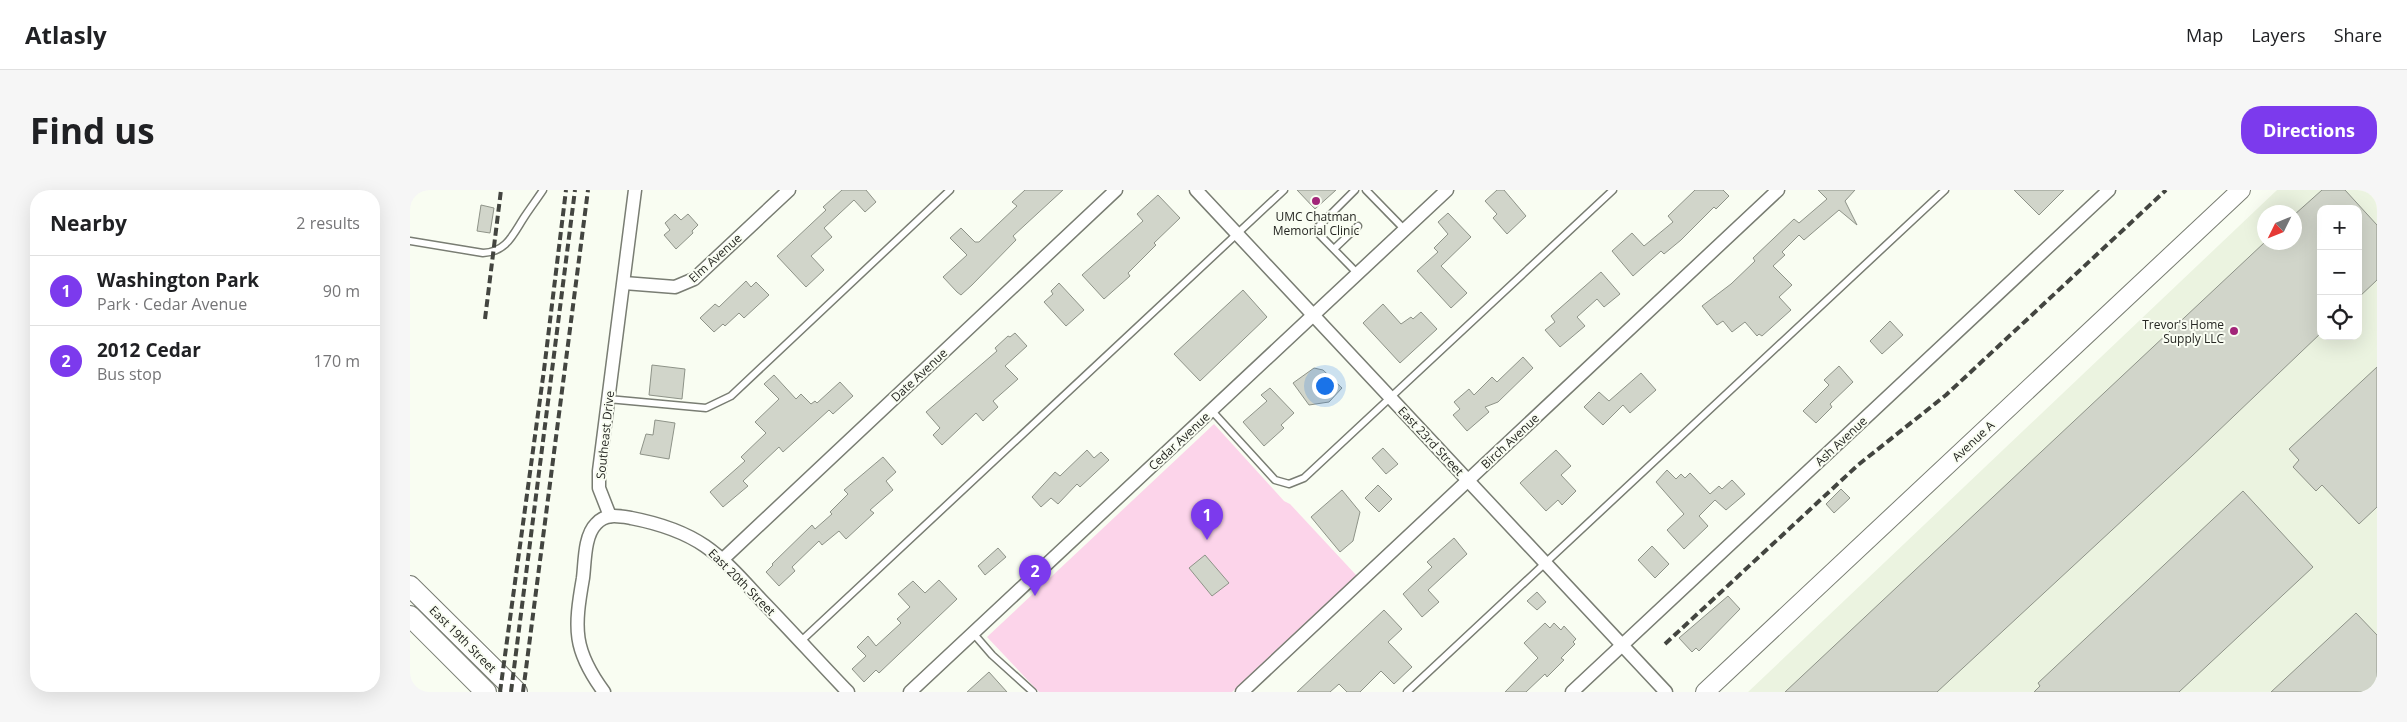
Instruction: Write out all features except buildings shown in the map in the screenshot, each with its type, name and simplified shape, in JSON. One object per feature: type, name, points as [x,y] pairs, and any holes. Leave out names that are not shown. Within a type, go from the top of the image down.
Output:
[{"type":"main road","name":"Avenue A","points":[[1705,692],[2241,190]]},
{"type":"main road","name":"East 19th Street","points":[[410,586],[517,692]]},
{"type":"main road","name":"East 19th Street","points":[[410,616],[486,692]]},
{"type":"street","name":"Southeast Drive","points":[[610,516],[599,488],[599,479],[635,190]]},
{"type":"street","name":"Elm Avenue","points":[[624,283],[675,287],[694,279],[789,190]]},
{"type":"street","name":"Date Avenue","points":[[722,560],[1116,190]]},
{"type":"street","name":"East 23rd Street","points":[[1196,190],[1666,692]]},
{"type":"street","name":"Cedar Avenue","points":[[910,692],[1447,190]]},
{"type":"street","name":"Birch Avenue","points":[[1242,692],[1778,190]]},
{"type":"street","name":"Ash Avenue","points":[[1572,692],[2109,190]]},
{"type":"street","name":"East 20th Street","points":[[610,516],[661,525],[688,536],[722,560],[848,692]]},
{"type":"street","points":[[604,692],[585,664],[581,654],[578,626],[580,590],[590,533],[596,523],[610,516]]},
{"type":"lane","points":[[410,241],[493,253],[504,247],[514,235],[543,190]]},
{"type":"lane","points":[[608,399],[706,408],[731,396],[950,190]]},
{"type":"lane","points":[[800,642],[1284,190]]},
{"type":"lane","points":[[1355,190],[1315,230],[1358,274]]},
{"type":"lane","points":[[1366,190],[1405,230]]},
{"type":"lane","points":[[1212,410],[1276,480],[1289,484],[1304,478],[1613,190]]},
{"type":"lane","points":[[1407,692],[1945,190]]},
{"type":"lane","points":[[1334,249],[1358,226]]},
{"type":"lane","points":[[973,633],[992,655],[1032,692]]},
{"type":"shaded area","points":[[2277,190],[2377,190],[2377,692],[1748,692],[2257,209],[2257,250],[2302,250],[2302,205],[2261,205]]},
{"type":"shaded area","points":[[1214,424],[1284,501],[1290,504],[1357,576],[1232,692],[1039,692],[987,637]]},
{"type":"railway","points":[[485,319],[501,190]]},
{"type":"railway","points":[[500,692],[544,370],[566,190]]},
{"type":"railway","points":[[511,692],[575,190]]},
{"type":"railway","points":[[523,692],[588,190]]},
{"type":"railway","points":[[1665,644],[1858,465],[1946,395],[2166,190]]},
{"type":"place","name":"UMC Chatman Memorial Clinic","points":[[1316,201]]},
{"type":"place","name":"Trevor's Home Supply LLC","points":[[2234,331]]},
{"type":"place","name":"Washington Park","points":[[1207,540]]},
{"type":"place","name":"2012 Cedar","points":[[1035,596]]}]
